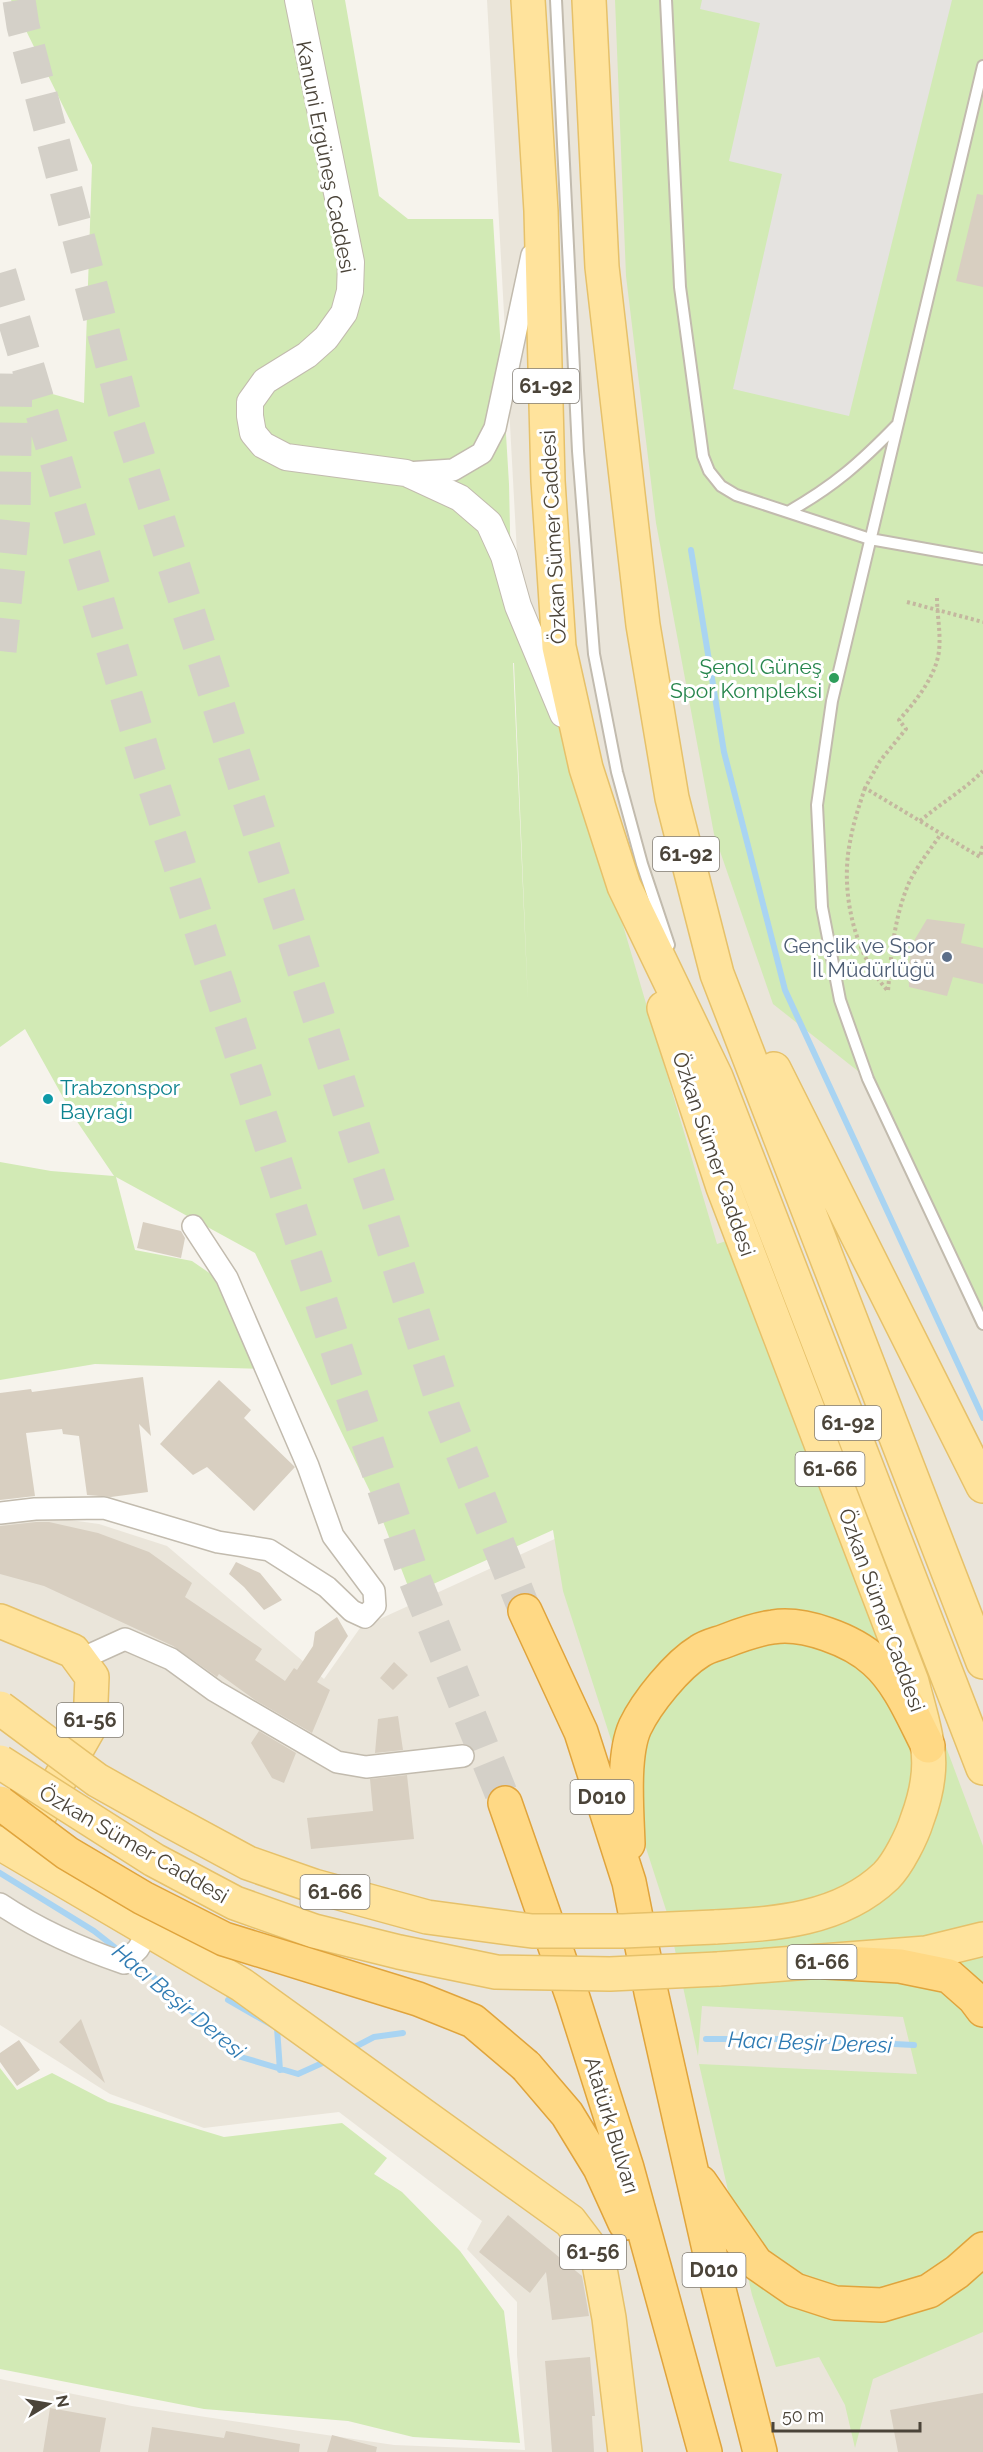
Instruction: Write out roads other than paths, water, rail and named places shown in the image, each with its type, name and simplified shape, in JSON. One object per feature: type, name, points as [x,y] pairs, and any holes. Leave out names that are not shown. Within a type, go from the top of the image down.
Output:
[{"type":"highway","name":"D010","points":[[525,1611],[581,1732],[630,1882],[651,1992],[711,2258],[760,2452]]},
{"type":"highway","points":[[630,1882],[628,1756],[635,1727],[670,1676],[701,1650],[774,1626],[812,1630],[846,1642],[875,1661],[882,1669],[900,1693],[928,1746]]},
{"type":"highway","points":[[0,1803],[67,1853],[143,1898],[224,1939],[418,1999],[473,2021],[526,2066],[567,2114],[600,2168],[664,2305]]},
{"type":"highway","name":"Atatürk Bulvarı","points":[[505,1803],[573,1998],[627,2168],[705,2452]]},
{"type":"highway","points":[[826,1962],[900,1966],[949,1976],[978,2004]]},
{"type":"highway","points":[[691,2169],[756,2263],[795,2290],[835,2303],[882,2305],[929,2291],[957,2272],[983,2249]]},
{"type":"highway","points":[[711,2258],[777,2452]]},
{"type":"main road","name":"Özkan Sümer Caddesi","points":[[0,1708],[98,1780],[248,1863],[314,1886],[427,1917],[532,1931],[715,1928],[770,1924],[812,1917],[851,1901],[887,1875],[912,1834],[927,1794],[928,1746],[912,1682],[723,1187],[586,768],[558,647],[548,481],[541,211],[528,0]]},
{"type":"main road","name":"61-92","points":[[589,0],[602,267],[643,625],[672,798],[717,974],[983,1662]]},
{"type":"main road","name":"61-92","points":[[672,798],[711,913],[765,1053],[983,1486]]},
{"type":"main road","name":"Özkan Sümer Caddesi","points":[[624,886],[716,1077],[983,1768]]},
{"type":"main road","points":[[0,1621],[73,1650],[81,1659]]},
{"type":"main road","name":"61-56","points":[[81,1659],[92,1677],[90,1726],[8,1849],[137,1948],[242,1985],[570,2221],[598,2258],[610,2329],[625,2452]]},
{"type":"main road","name":"Özkan Sümer Caddesi","points":[[0,1762],[154,1860],[235,1903],[314,1931],[399,1952],[496,1972],[610,1974],[826,1962],[926,1953],[983,1939]]},
{"type":"street","name":"Kanuni Ergüneş Caddesi","points":[[298,0],[351,262],[350,291],[344,313],[326,338],[307,355],[265,381],[250,402],[254,433],[262,445],[286,457],[406,473],[460,498],[489,523],[504,556],[518,606],[586,768]]},
{"type":"street","points":[[406,473],[453,470],[482,453],[491,436],[495,428],[541,211]]},
{"type":"street","points":[[0,1513],[35,1509],[104,1508],[218,1542],[269,1550],[327,1587],[352,1611],[365,1617],[375,1606],[374,1591],[333,1536],[308,1466],[227,1278],[194,1226]]},
{"type":"street","points":[[81,1659],[124,1639],[171,1659],[215,1691],[337,1762],[366,1767],[463,1756]]},
{"type":"street","points":[[0,1904],[43,1931],[83,1950],[137,1948]]},
{"type":"lane","points":[[556,0],[578,451],[594,654],[617,772],[642,864],[672,953]]},
{"type":"lane","points":[[666,0],[680,286],[703,456],[709,471],[721,486],[736,495],[870,539],[983,559]]},
{"type":"lane","points":[[983,66],[832,701],[817,806],[822,907],[840,1000],[868,1079],[983,1324]]},
{"type":"lane","points":[[788,512],[824,492],[856,467],[898,425]]},
{"type":"lane","points":[[680,975],[716,1077]]},
{"type":"waterway","points":[[691,550],[724,752],[785,990],[983,1418]]},
{"type":"waterway","name":"Hacı Beşir Deresi","points":[[0,1873],[94,1931],[122,1953]]},
{"type":"waterway","name":"Hacı Beşir Deresi","points":[[133,1961],[161,1983],[241,2057],[298,2074],[329,2060]]},
{"type":"waterway","points":[[228,2000],[277,2028],[280,2070]]},
{"type":"waterway","name":"Hacı Beşir Deresi","points":[[349,2050],[374,2037],[403,2033]]},
{"type":"waterway","name":"Hacı Beşir Deresi","points":[[706,2039],[792,2039],[914,2045]]},
{"type":"tunnel","points":[[19,0],[23,26],[124,411],[444,1408],[525,1611]]},
{"type":"tunnel","points":[[0,273],[147,765],[343,1369],[413,1575],[505,1803]]},
{"type":"tunnel","points":[[0,651],[14,518],[16,362]]},
{"type":"place","name":"Şenol Güneş Spor Kompleksi","points":[[834,678]]},
{"type":"place","name":"Gençlik ve Spor İl Müdürlüğü","points":[[947,957]]},
{"type":"place","name":"Trabzonspor Bayrağı","points":[[48,1099]]}]
